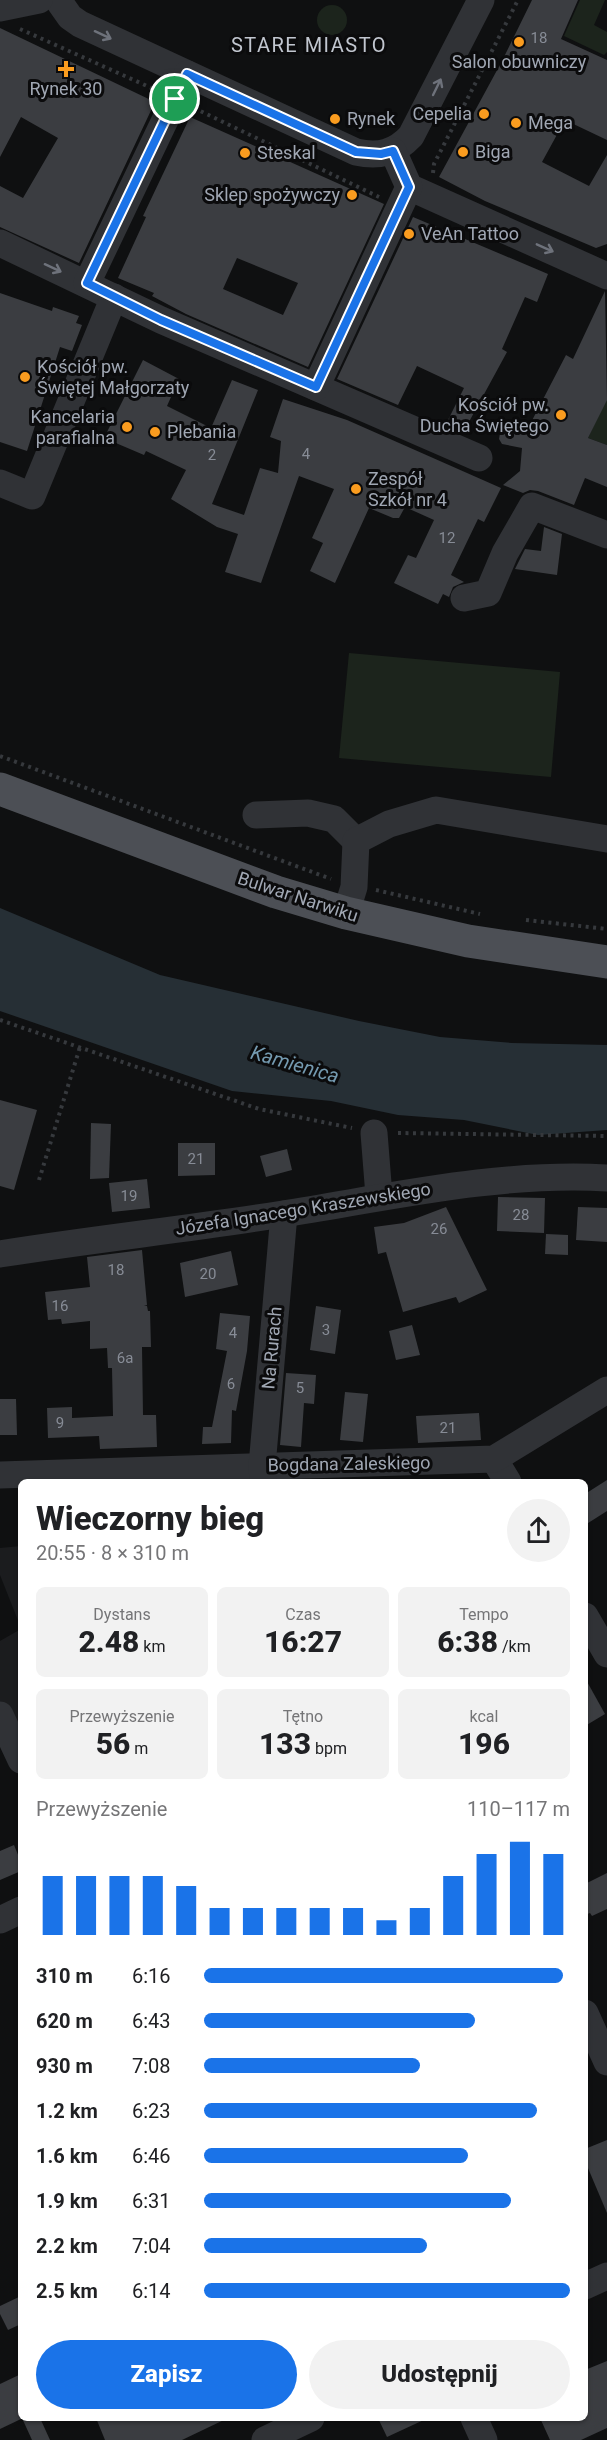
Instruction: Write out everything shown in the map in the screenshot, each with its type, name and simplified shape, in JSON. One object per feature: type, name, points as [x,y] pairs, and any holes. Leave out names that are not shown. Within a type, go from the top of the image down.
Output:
[{"type":"main road","name":"Bulwar Narwiku","points":[[0,789],[276,892],[350,900],[468,941],[607,962]]},
{"type":"street","points":[[8,18],[39,0]]},
{"type":"street","points":[[58,0],[70,17],[80,24],[356,152],[381,154],[403,145],[417,126],[481,0]]},
{"type":"street","points":[[87,283],[187,74]]},
{"type":"street","points":[[393,151],[421,182],[607,276]]},
{"type":"street","points":[[316,387],[421,182]]},
{"type":"street","points":[[0,243],[114,297],[479,458]]},
{"type":"street","points":[[0,483],[32,496],[114,297]]},
{"type":"street","points":[[464,598],[488,593],[505,553],[532,507],[607,535]]},
{"type":"street","points":[[356,841],[388,824],[436,810],[607,839]]},
{"type":"street","points":[[256,815],[308,813],[334,819],[356,841]]},
{"type":"street","points":[[350,900],[356,841]]},
{"type":"street","points":[[374,1133],[379,1196]]},
{"type":"street","name":"Józefa Ignacego Kraszewskiego","points":[[0,1254],[284,1214],[379,1196],[507,1179],[607,1178]]},
{"type":"street","name":"Na Rurach","points":[[263,1474],[284,1214]]},
{"type":"street","name":"Bogdana Zaleskiego","points":[[0,1475],[501,1471],[607,1390]]},
{"type":"street","points":[[588,1621],[607,1654]]},
{"type":"street","points":[[2,1726],[18,1755]]},
{"type":"street","points":[[0,1920],[18,1911]]},
{"type":"street","points":[[588,2020],[607,2062]]},
{"type":"street","points":[[588,2285],[607,2276]]},
{"type":"street","points":[[475,2421],[484,2440]]},
{"type":"street","points":[[265,2440],[302,2428]]},
{"type":"path","points":[[421,182],[432,171],[518,0]]},
{"type":"path","points":[[8,18],[162,93]]},
{"type":"path","points":[[190,106],[386,200]]},
{"type":"path","points":[[0,756],[350,900],[391,893],[486,915]]},
{"type":"path","points":[[522,920],[607,929]]},
{"type":"path","points":[[0,1020],[259,1109],[374,1133],[607,1136]]},
{"type":"path","points":[[39,1180],[80,1047]]},
{"type":"shaded area","points":[[580,0],[605,0],[594,25],[607,32],[607,52],[604,55],[564,36]]},
{"type":"shaded area","points":[[332,5],[343,9],[347,20],[343,31],[332,35],[321,31],[317,20],[321,9]]},
{"type":"shaded area","points":[[607,396],[607,445],[588,438]]},
{"type":"shaded area","points":[[349,653],[560,672],[551,777],[339,758]]},
{"type":"shaded area","points":[[18,1546],[18,1620],[0,1575],[0,1548]]},
{"type":"shaded area","points":[[18,1631],[18,1743],[0,1705],[0,1641]]},
{"type":"water","name":"Kamienica","points":[[0,908],[160,975],[359,1021],[440,1037],[512,1043],[607,1045],[607,1130],[538,1135],[464,1120],[398,1115],[331,1101],[232,1091],[0,1011]]},
{"type":"building","points":[[532,0],[578,0],[561,39],[607,60],[607,140],[565,120],[542,162],[589,186],[607,155],[607,244],[596,248],[485,201],[439,177],[502,61]]},
{"type":"building","points":[[0,28],[155,102],[79,263],[0,227],[0,186],[23,198],[58,138],[21,117],[0,157]]},
{"type":"building","points":[[190,117],[384,204],[308,367],[186,314],[152,296],[154,293],[118,278],[146,217],[143,216]],"holes":[[[237,258],[298,283],[283,315],[223,289]]]},
{"type":"building","points":[[413,217],[548,274],[537,302],[525,297],[502,349],[507,352],[464,431],[446,424],[464,388],[417,366],[398,405],[337,379]]},
{"type":"building","points":[[605,291],[607,400],[588,438],[607,445],[607,487],[585,478],[574,505],[538,491],[530,490],[523,493],[503,485],[520,471],[522,448],[502,444],[499,439],[500,433],[507,427],[525,434],[566,355],[573,359]]},
{"type":"building","name":"Kościół pw. Świętej Małgorzaty","points":[[0,293],[52,311],[53,307],[79,316],[76,323],[82,325],[72,351],[60,347],[27,451],[0,442]]},
{"type":"building","points":[[143,360],[179,379],[167,406],[211,428],[232,380],[258,390],[212,504],[244,515],[260,468],[278,473],[281,441],[270,437],[283,399],[347,420],[501,488],[484,522],[478,519],[451,575],[464,582],[453,587],[449,597],[443,594],[438,604],[394,583],[408,555],[416,558],[434,520],[405,507],[399,518],[393,518],[369,508],[335,583],[310,571],[323,543],[312,538],[334,489],[299,476],[261,583],[225,572],[238,534],[217,527],[171,499],[186,470],[146,451],[144,455],[104,438]]},
{"type":"building","points":[[544,527],[562,534],[557,575],[515,569],[525,549],[541,551]]},
{"type":"building","points":[[0,1100],[37,1110],[14,1190],[0,1186]]},
{"type":"building","points":[[91,1123],[111,1124],[109,1178],[90,1179]]},
{"type":"building","points":[[178,1143],[215,1143],[215,1175],[178,1176]]},
{"type":"building","points":[[287,1149],[292,1170],[266,1177],[260,1156]]},
{"type":"building","points":[[147,1179],[150,1208],[112,1212],[109,1183]]},
{"type":"building","points":[[498,1197],[545,1198],[544,1233],[497,1231]]},
{"type":"building","points":[[446,1207],[487,1290],[459,1303],[456,1297],[403,1312],[386,1252],[378,1254],[374,1227],[404,1223]]},
{"type":"building","points":[[578,1207],[607,1208],[607,1242],[576,1240]]},
{"type":"building","points":[[546,1234],[568,1235],[568,1255],[545,1254]]},
{"type":"building","points":[[142,1250],[147,1305],[144,1306],[147,1306],[150,1311],[151,1347],[142,1347],[143,1415],[156,1415],[157,1447],[100,1449],[99,1436],[48,1438],[47,1408],[72,1407],[72,1418],[113,1416],[112,1368],[108,1368],[107,1348],[90,1349],[90,1321],[62,1324],[61,1319],[48,1320],[45,1292],[90,1287],[87,1257]]},
{"type":"building","points":[[231,1251],[238,1285],[185,1297],[180,1263]]},
{"type":"building","points":[[316,1306],[341,1310],[335,1354],[310,1350]]},
{"type":"building","points":[[220,1313],[250,1316],[247,1351],[236,1411],[232,1410],[231,1443],[202,1444],[203,1427],[212,1427],[227,1351],[216,1349]]},
{"type":"building","points":[[412,1325],[420,1355],[396,1360],[389,1331]]},
{"type":"building","points":[[286,1373],[316,1375],[314,1404],[304,1403],[301,1447],[280,1445]]},
{"type":"building","points":[[345,1392],[368,1394],[363,1442],[340,1440]]},
{"type":"building","points":[[0,1399],[16,1399],[17,1435],[0,1435]]},
{"type":"building","points":[[479,1413],[481,1440],[418,1443],[416,1416]]},
{"type":"building","points":[[607,1480],[607,1511],[588,1523],[588,1492]]},
{"type":"building","points":[[588,1683],[605,1714],[588,1724]]},
{"type":"building","points":[[14,1845],[18,1855],[18,1872],[0,1880],[0,1851]]},
{"type":"building","points":[[607,1873],[607,1909],[592,1916],[588,1914],[588,1882]]},
{"type":"building","points":[[607,2140],[607,2213],[588,2168],[588,2148]]},
{"type":"building","points":[[18,2297],[18,2325],[8,2330],[0,2314],[0,2306]]},
{"type":"building","points":[[607,2361],[607,2428],[581,2440],[550,2440],[541,2421],[588,2421],[588,2369]]},
{"type":"building","points":[[18,2375],[18,2420],[0,2429],[0,2384]]},
{"type":"building","points":[[23,2421],[41,2421],[50,2440],[32,2440]]},
{"type":"building","points":[[97,2421],[222,2421],[182,2440],[105,2440]]},
{"type":"building","points":[[379,2421],[422,2421],[387,2437]]},
{"type":"place","name":"Salon obuwniczy","points":[[519,42]]},
{"type":"place","name":"Rynek 30","points":[[66,69]]},
{"type":"place","name":"Cepelia","points":[[484,114]]},
{"type":"place","name":"Rynek","points":[[335,119]]},
{"type":"place","name":"Mega","points":[[516,123]]},
{"type":"place","name":"Biga","points":[[463,152]]},
{"type":"place","name":"Steskal","points":[[245,153]]},
{"type":"place","name":"Sklep spożywczy","points":[[352,195]]},
{"type":"place","name":"VeAn Tattoo","points":[[409,234]]},
{"type":"place","name":"Kościół pw. Świętej Małgorzaty","points":[[25,377]]},
{"type":"place","name":"Kościół pw. Ducha Świętego","points":[[561,415]]},
{"type":"place","name":"Kancelaria parafialna","points":[[127,427]]},
{"type":"place","name":"Plebania","points":[[155,432]]},
{"type":"place","name":"Zespół Szkół nr 4","points":[[356,489]]},
{"type":"district","name":"STARE MIASTO","points":[[309,45]]},
{"type":"route","points":[[187,74],[356,152],[381,154],[393,151],[409,187],[316,387],[161,320],[87,283],[175,99],[187,74]]}]
